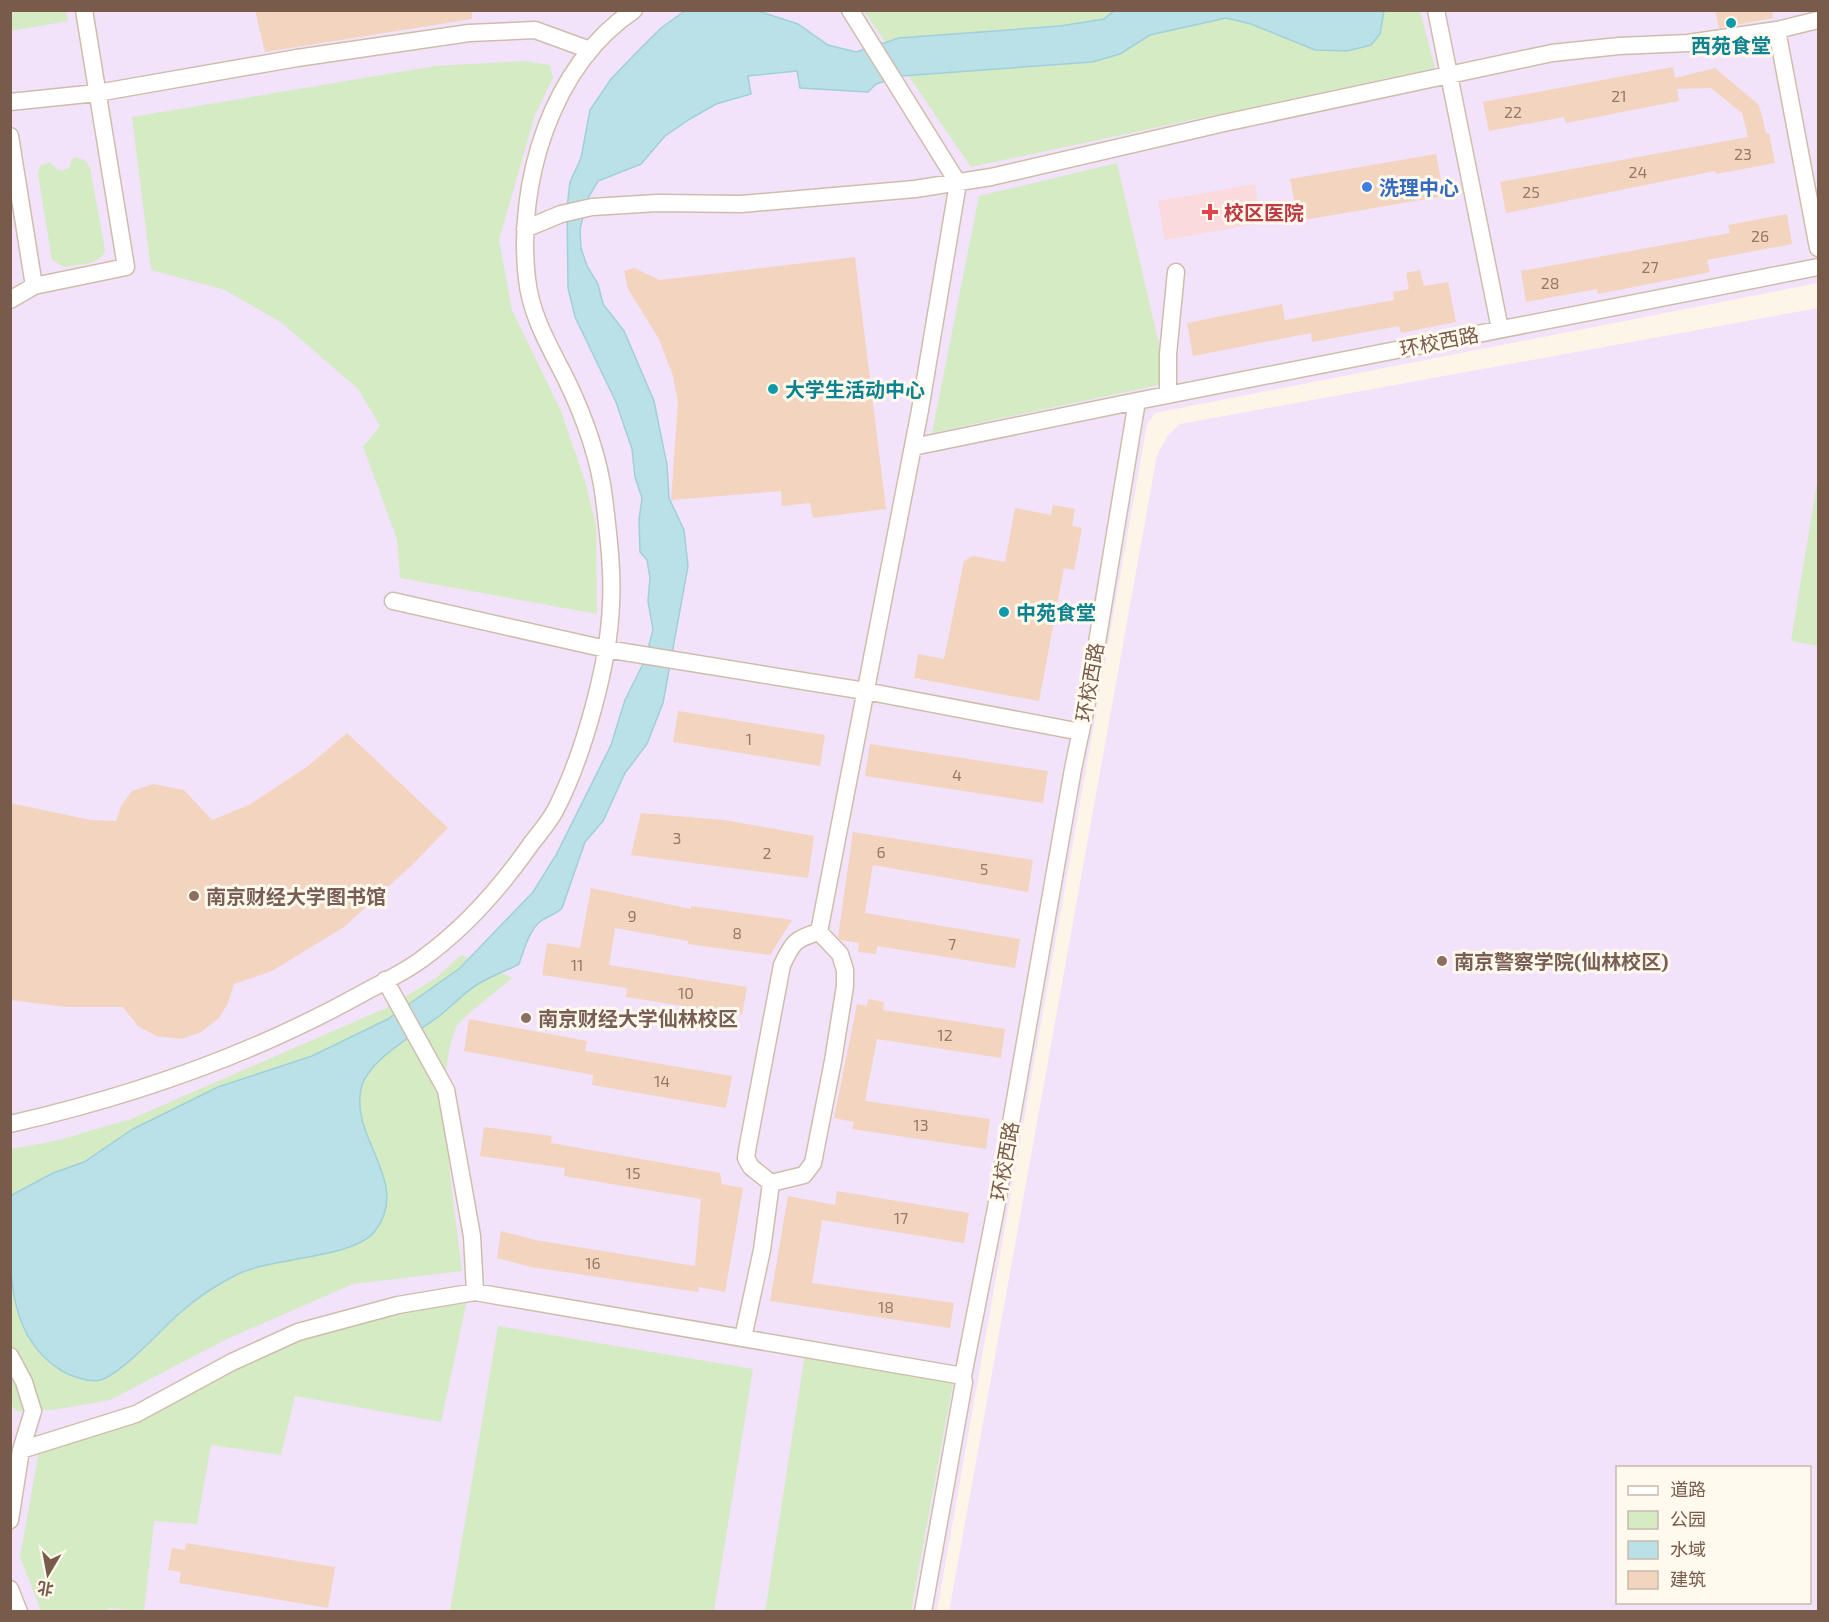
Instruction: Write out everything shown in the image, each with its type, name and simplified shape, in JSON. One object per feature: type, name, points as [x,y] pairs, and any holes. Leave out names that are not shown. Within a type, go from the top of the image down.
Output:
[{"type":"street","points":[[10,300],[34,286],[126,267],[84,10]]},
{"type":"street","points":[[10,1124],[55,1114],[189,1072],[309,1023],[385,981],[422,959],[498,890],[556,809],[590,719],[606,649],[612,603],[603,492],[588,430],[536,319],[527,280],[525,229],[534,165],[545,133],[566,86],[590,50],[611,26],[634,10]]},
{"type":"street","points":[[819,932],[913,447],[958,183],[850,10]]},
{"type":"street","points":[[1436,10],[1500,329]]},
{"type":"street","points":[[525,229],[561,214],[592,207],[741,204],[915,189],[958,183],[1552,53],[1619,46],[1688,43],[1777,30],[1818,20]]},
{"type":"street","points":[[10,102],[97,93],[297,58],[488,31],[535,30],[590,50]]},
{"type":"street","points":[[1777,30],[1818,248]]},
{"type":"street","points":[[10,136],[34,286]]},
{"type":"street","name":"环校西路","points":[[922,1611],[964,1382],[963,1376],[996,1208],[1137,401],[1818,267]]},
{"type":"street","points":[[1168,395],[1168,354],[1176,272]]},
{"type":"street","points":[[913,447],[1137,401]]},
{"type":"street","points":[[393,601],[606,649],[865,691],[1080,732]]},
{"type":"street","points":[[771,1182],[752,1167],[746,1158],[748,1145],[783,965],[792,944],[806,935],[819,932]]},
{"type":"street","points":[[771,1182],[804,1175],[813,1163],[831,1071],[843,1005],[845,970],[832,943],[819,932]]},
{"type":"street","points":[[385,981],[446,1090],[472,1236],[475,1292]]},
{"type":"street","points":[[743,1338],[762,1250],[771,1182]]},
{"type":"street","points":[[21,1450],[135,1414],[232,1362],[298,1332],[398,1305],[475,1292],[963,1376]]},
{"type":"street","points":[[10,1356],[24,1382],[33,1411],[21,1450],[10,1520]]},
{"type":"street","points":[[10,1589],[19,1611]]},
{"type":"shaded area","name":"南京财经大学仙林校区","points":[[11,11],[1818,11],[1818,283],[1155,413],[1147,424],[937,1611],[11,1612]]},
{"type":"shaded area","name":"校区医院","points":[[1255,184],[1261,223],[1165,240],[1158,201]]},
{"type":"shaded area","name":"南京警察学院(仙林校区)","points":[[1818,308],[1818,1611],[949,1612],[1157,455],[1168,435],[1180,424]]},
{"type":"green space","points":[[11,10],[66,11],[68,21],[11,31]]},
{"type":"green space","points":[[864,11],[1420,11],[1435,68],[971,167]]},
{"type":"green space","points":[[525,61],[550,65],[553,78],[535,115],[499,240],[512,310],[561,411],[585,481],[596,526],[597,614],[400,578],[397,539],[363,447],[380,426],[358,389],[282,323],[225,290],[151,270],[132,117],[435,66]]},
{"type":"green space","points":[[75,157],[84,160],[90,167],[105,250],[103,255],[94,262],[64,267],[52,260],[38,174],[40,166],[50,162],[59,170],[67,169]]},
{"type":"green space","points":[[1117,163],[1168,383],[932,433],[979,196]]},
{"type":"green space","points":[[1818,476],[1818,646],[1791,641]]},
{"type":"green space","points":[[461,955],[512,978],[460,1022],[450,1049],[446,1077],[446,1110],[451,1181],[462,1271],[353,1284],[227,1339],[110,1400],[53,1410],[16,1411],[11,1404],[10,1149],[55,1141],[131,1119],[386,1008],[436,978]]},
{"type":"green space","points":[[468,1295],[441,1422],[295,1396],[281,1455],[211,1445],[197,1524],[154,1521],[144,1611],[108,1608],[107,1612],[41,1611],[20,1557],[40,1445],[84,1432],[283,1338]]},
{"type":"green space","points":[[498,1326],[753,1369],[714,1611],[450,1611]]},
{"type":"green space","points":[[806,1347],[955,1372],[911,1611],[765,1612]]},
{"type":"water","points":[[685,11],[758,11],[798,24],[828,45],[856,52],[899,38],[1060,26],[1104,19],[1114,11],[1384,11],[1380,34],[1371,45],[1347,51],[1315,50],[1251,24],[1226,18],[1150,35],[1120,54],[1092,62],[901,76],[876,84],[868,92],[800,88],[797,71],[748,76],[751,94],[716,104],[665,136],[641,164],[598,181],[588,198],[580,229],[581,248],[587,266],[598,284],[603,304],[624,331],[654,401],[667,465],[669,498],[684,530],[688,566],[663,703],[647,744],[625,773],[603,821],[585,842],[562,908],[541,921],[533,930],[519,964],[473,987],[443,1013],[396,1046],[373,1067],[365,1078],[361,1089],[360,1107],[364,1126],[384,1178],[387,1196],[385,1213],[375,1231],[365,1240],[350,1247],[253,1268],[238,1274],[194,1301],[131,1360],[110,1376],[96,1381],[66,1373],[42,1355],[28,1337],[19,1315],[11,1268],[10,1196],[53,1173],[84,1162],[133,1129],[218,1087],[312,1056],[388,1019],[460,968],[533,892],[556,855],[611,745],[625,700],[645,660],[653,630],[648,601],[650,578],[647,560],[640,552],[639,520],[642,498],[635,477],[632,449],[616,402],[575,317],[568,288],[567,208],[570,182],[581,158],[590,110],[611,79],[661,28]]},
{"type":"building","points":[[255,10],[472,10],[472,19],[265,52]]},
{"type":"building","name":"西苑食堂","points":[[1715,10],[1772,10],[1773,18],[1719,28]]},
{"type":"building","points":[[1673,67],[1675,78],[1715,68],[1759,105],[1766,133],[1769,133],[1775,163],[1716,174],[1715,171],[1506,213],[1500,182],[1748,137],[1742,113],[1711,88],[1677,89],[1679,101],[1566,123],[1564,117],[1489,131],[1483,102]]},
{"type":"building","name":"洗理中心","points":[[1436,154],[1444,196],[1298,221],[1290,179]]},
{"type":"building","points":[[1787,214],[1792,244],[1707,260],[1710,272],[1598,294],[1597,289],[1526,302],[1521,271],[1730,233],[1728,225]]},
{"type":"building","name":"大学生活动中心","points":[[855,257],[886,509],[813,518],[810,503],[782,506],[781,491],[671,500],[678,402],[673,376],[659,339],[628,289],[624,271],[634,268],[660,280]]},
{"type":"building","points":[[1420,270],[1424,286],[1448,282],[1456,322],[1401,333],[1399,326],[1312,342],[1311,333],[1193,356],[1187,323],[1282,304],[1285,320],[1394,300],[1393,292],[1409,289],[1406,273]]},
{"type":"building","name":"中苑食堂","points":[[1053,505],[1075,509],[1072,526],[1082,528],[1074,570],[1064,568],[1039,701],[914,678],[918,654],[944,659],[964,561],[973,556],[1005,562],[1015,508],[1051,515]]},
{"type":"building","points":[[678,711],[825,735],[820,766],[673,742]]},
{"type":"building","name":"南京财经大学图书馆","points":[[347,733],[448,828],[412,865],[344,927],[272,971],[234,984],[228,1003],[219,1018],[201,1032],[182,1039],[156,1036],[138,1026],[123,1007],[66,1007],[10,1000],[10,803],[91,820],[116,821],[121,806],[132,791],[153,784],[184,790],[212,820],[249,805],[308,766]]},
{"type":"building","points":[[870,744],[1048,771],[1043,803],[865,776]]},
{"type":"building","points":[[641,813],[724,820],[814,836],[808,878],[631,855]]},
{"type":"building","points":[[853,832],[1033,860],[1028,892],[873,865],[865,913],[1020,939],[1015,968],[877,946],[876,954],[858,952],[859,943],[841,940],[838,937]]},
{"type":"building","points":[[591,888],[691,909],[691,906],[792,920],[770,955],[688,944],[688,941],[615,928],[609,965],[747,987],[742,1015],[626,997],[627,988],[542,975],[547,943],[580,948]]},
{"type":"building","points":[[868,999],[884,1002],[883,1010],[1005,1029],[1001,1058],[877,1039],[865,1101],[990,1119],[986,1149],[852,1129],[854,1122],[834,1118],[857,1004],[867,1006]]},
{"type":"building","points":[[469,1019],[587,1041],[585,1051],[732,1076],[726,1108],[592,1085],[593,1075],[464,1051]]},
{"type":"building","points":[[484,1127],[552,1136],[551,1143],[720,1173],[722,1184],[743,1188],[725,1292],[699,1287],[698,1292],[531,1267],[497,1258],[501,1231],[535,1240],[695,1266],[701,1199],[564,1176],[565,1168],[480,1156]]},
{"type":"building","points":[[837,1191],[969,1213],[964,1243],[822,1220],[812,1283],[954,1303],[950,1328],[770,1301],[788,1196],[835,1205]]},
{"type":"building","points":[[186,1543],[335,1567],[328,1608],[179,1583],[181,1572],[168,1570],[172,1548],[185,1550]]},
{"type":"place","name":"西苑食堂","points":[[1731,23]]},
{"type":"place","name":"洗理中心","points":[[1367,187]]},
{"type":"place","name":"校区医院","points":[[1210,212]]},
{"type":"place","name":"大学生活动中心","points":[[773,389]]},
{"type":"place","name":"中苑食堂","points":[[1004,612]]},
{"type":"place","name":"南京财经大学图书馆","points":[[194,896]]},
{"type":"place","name":"南京警察学院(仙林校区)","points":[[1442,961]]},
{"type":"place","name":"南京财经大学仙林校区","points":[[526,1018]]}]
